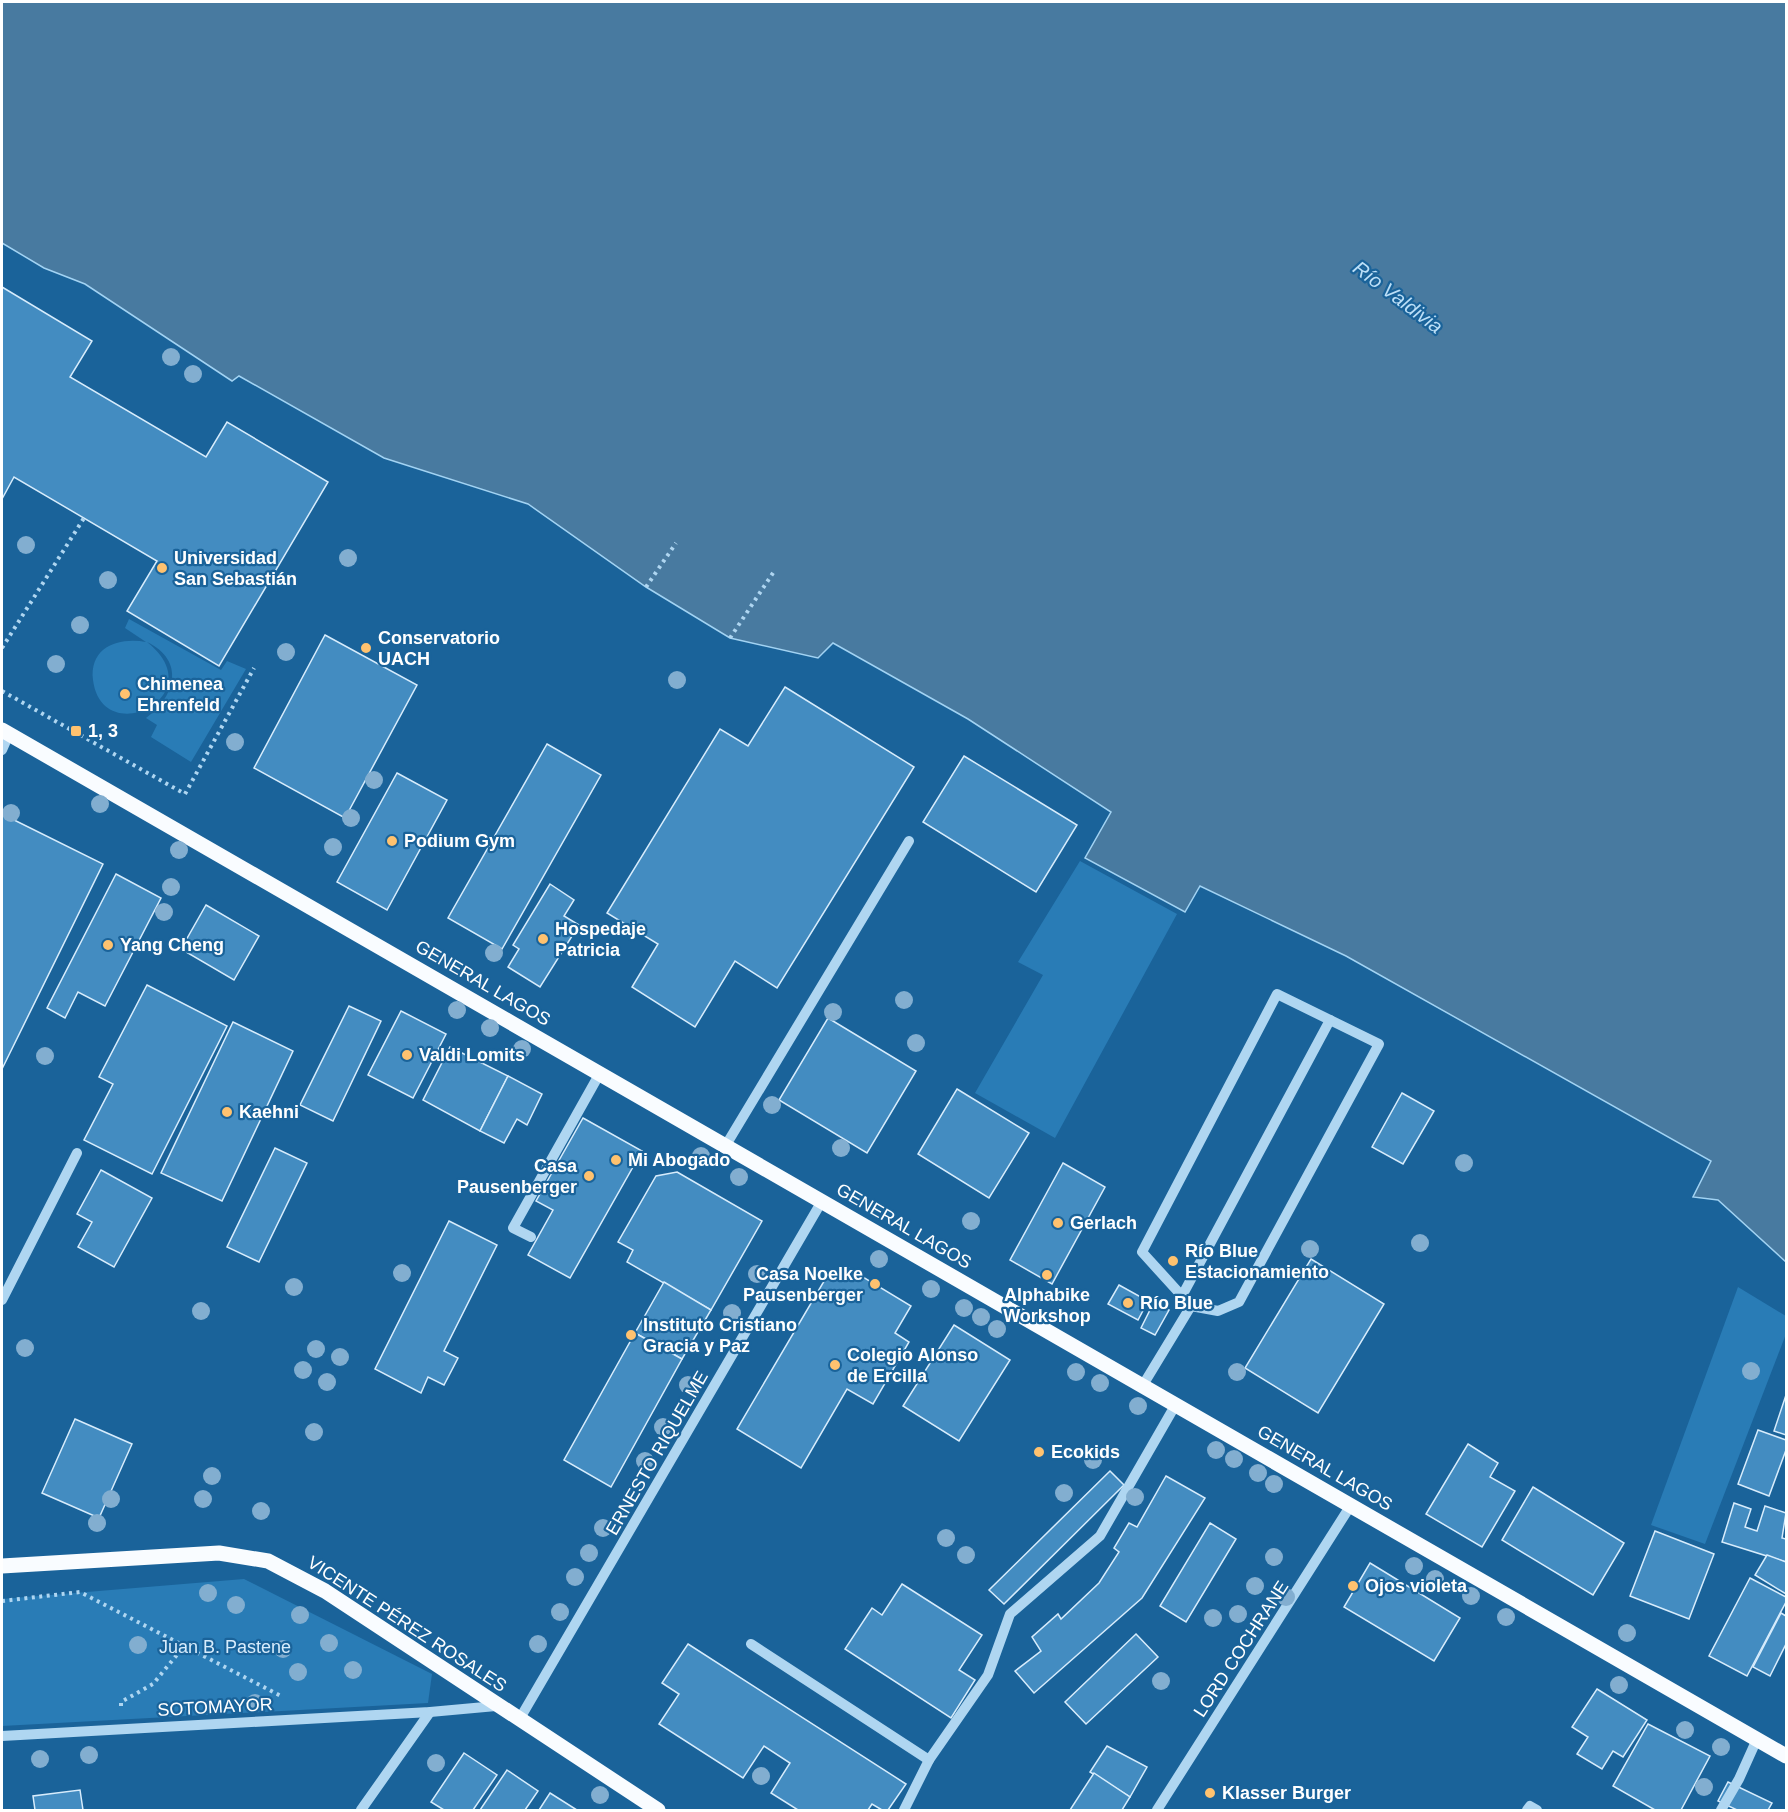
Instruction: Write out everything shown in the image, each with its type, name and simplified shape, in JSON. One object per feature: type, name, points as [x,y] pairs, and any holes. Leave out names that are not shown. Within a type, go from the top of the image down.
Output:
[{"type":"main road","name":"GENERAL LAGOS","points":[[5,732],[1786,1756]]},
{"type":"main road","name":"VICENTE PÉREZ ROSALES","points":[[2,1566],[219,1553],[268,1561],[325,1591],[496,1706],[658,1810]]},
{"type":"street","points":[[2,750],[5,732]]},
{"type":"street","points":[[726,1145],[909,841]]},
{"type":"street","points":[[1277,994],[1330,1020],[1379,1044],[1239,1302],[1218,1311],[1191,1306],[1142,1252],[1277,994]]},
{"type":"street","points":[[1182,1296],[1330,1020]]},
{"type":"street","points":[[531,1237],[513,1228],[600,1073]]},
{"type":"street","points":[[2,1300],[76,1153]]},
{"type":"street","name":"ERNESTO RIQUELME","points":[[519,1720],[822,1201]]},
{"type":"street","points":[[1143,1385],[1191,1306]]},
{"type":"street","points":[[904,1810],[929,1760],[988,1675],[1010,1614],[1100,1536],[1176,1404]]},
{"type":"street","name":"LORD COCHRANE","points":[[1157,1810],[1351,1505]]},
{"type":"street","points":[[751,1644],[929,1760]]},
{"type":"street","points":[[361,1810],[430,1712],[496,1706]]},
{"type":"street","name":"SOTOMAYOR","points":[[2,1736],[430,1712]]},
{"type":"street","points":[[1720,1810],[1739,1779],[1757,1739]]},
{"type":"street","points":[[1527,1810],[1530,1806],[1537,1810]]},
{"type":"path","points":[[2,648],[84,518]]},
{"type":"path","points":[[646,587],[676,543]]},
{"type":"path","points":[[730,638],[775,570]]},
{"type":"path","points":[[2,691],[185,794],[254,668]]},
{"type":"path","points":[[2,1601],[80,1592],[284,1697]]},
{"type":"path","points":[[121,1728],[121,1702],[153,1684],[185,1645]]},
{"type":"green space","points":[[129,619],[221,670],[227,661],[246,669],[191,762],[151,737],[157,725],[146,718],[164,700],[172,679],[167,659],[159,650],[147,642],[165,662],[169,681],[162,696],[149,708],[132,713],[115,712],[101,701],[93,680],[93,668],[101,652],[108,646],[126,641],[146,642],[125,628]]},
{"type":"green space","points":[[1080,861],[1177,914],[1055,1138],[975,1093],[1043,975],[1018,962]]},
{"type":"green space","points":[[1738,1287],[1786,1316],[1786,1334],[1705,1544],[1651,1525]]},
{"type":"green space","name":"Juan B. Pastene","points":[[244,1579],[432,1674],[428,1703],[2,1726],[2,1599]]},
{"type":"water","name":"Río Valdivia","points":[[2,2],[1786,2],[1786,1262],[1718,1200],[1693,1197],[1711,1161],[1346,956],[1200,886],[1185,912],[1085,858],[1111,812],[968,719],[833,643],[818,658],[730,638],[646,587],[528,504],[384,458],[239,376],[232,381],[85,284],[44,268],[2,243]]},
{"type":"building","points":[[2,287],[92,341],[70,377],[206,457],[227,422],[328,482],[219,666],[127,611],[157,561],[14,477],[2,499]]},
{"type":"building","points":[[325,635],[417,685],[345,818],[254,768]]},
{"type":"building","points":[[785,687],[914,767],[777,988],[735,961],[695,1027],[632,987],[658,944],[607,913],[720,729],[748,746]]},
{"type":"building","points":[[547,744],[601,775],[502,949],[448,918]]},
{"type":"building","points":[[964,756],[1077,825],[1036,892],[923,822]]},
{"type":"building","name":"Podium Gym","points":[[397,773],[447,800],[387,910],[337,882]]},
{"type":"building","points":[[2,814],[103,864],[2,1069]]},
{"type":"building","name":"Yang Cheng","points":[[116,874],[161,898],[105,1006],[78,992],[65,1018],[47,1008]]},
{"type":"building","points":[[550,884],[574,900],[564,916],[579,925],[540,987],[508,967],[519,949],[513,945]]},
{"type":"building","points":[[206,905],[259,936],[234,980],[181,949]]},
{"type":"building","points":[[147,985],[227,1026],[152,1174],[84,1140],[113,1084],[99,1077]]},
{"type":"building","points":[[349,1006],[381,1021],[333,1121],[300,1105]]},
{"type":"building","name":"Valdi Lomits","points":[[401,1011],[446,1034],[413,1098],[368,1075]]},
{"type":"building","points":[[828,1018],[916,1071],[867,1153],[779,1100]]},
{"type":"building","name":"Kaehni","points":[[233,1022],[293,1051],[222,1201],[161,1173]]},
{"type":"building","points":[[450,1047],[508,1076],[480,1131],[423,1100]]},
{"type":"building","points":[[508,1076],[542,1094],[527,1125],[517,1119],[504,1143],[480,1131]]},
{"type":"building","points":[[957,1089],[1029,1133],[989,1198],[918,1154]]},
{"type":"building","points":[[1402,1093],[1434,1111],[1403,1164],[1372,1147]]},
{"type":"building","name":"Casa Pausenberger","points":[[583,1118],[642,1151],[570,1278],[528,1255],[553,1210],[536,1201]]},
{"type":"building","points":[[275,1148],[307,1163],[259,1262],[227,1247]]},
{"type":"building","name":"Gerlach","points":[[1063,1163],[1105,1187],[1052,1284],[1010,1260]]},
{"type":"building","points":[[101,1170],[152,1198],[114,1267],[78,1247],[92,1222],[77,1214]]},
{"type":"building","points":[[677,1172],[762,1221],[711,1310],[627,1262],[633,1250],[618,1242],[656,1176]]},
{"type":"building","points":[[449,1221],[497,1245],[444,1351],[458,1358],[444,1385],[428,1377],[421,1393],[375,1369]]},
{"type":"building","points":[[1311,1259],[1384,1304],[1318,1413],[1245,1368]]},
{"type":"building","name":"Colegio Alonso de Ercilla","points":[[848,1268],[911,1306],[895,1333],[909,1342],[873,1404],[847,1389],[801,1468],[737,1429],[830,1271]]},
{"type":"building","points":[[664,1282],[711,1310],[682,1359],[635,1333]]},
{"type":"building","name":"Río Blue","points":[[1119,1285],[1148,1301],[1138,1320],[1108,1304]]},
{"type":"building","points":[[1154,1302],[1169,1310],[1155,1335],[1141,1328]]},
{"type":"building","points":[[954,1325],[1010,1360],[959,1441],[903,1406]]},
{"type":"building","points":[[635,1333],[682,1359],[611,1487],[564,1460]]},
{"type":"building","points":[[1786,1395],[1786,1435],[1774,1431]]},
{"type":"building","points":[[75,1419],[132,1444],[99,1518],[42,1493]]},
{"type":"building","points":[[1758,1430],[1786,1440],[1786,1450],[1769,1496],[1738,1484]]},
{"type":"building","points":[[1468,1444],[1498,1463],[1490,1477],[1515,1491],[1482,1547],[1426,1514]]},
{"type":"building","points":[[1110,1471],[1124,1485],[1004,1604],[989,1590]]},
{"type":"building","points":[[1166,1476],[1205,1498],[1142,1598],[1034,1693],[1015,1671],[1041,1651],[1032,1637],[1058,1614],[1061,1619],[1099,1583],[1119,1552],[1114,1548],[1129,1523],[1137,1527]]},
{"type":"building","points":[[1533,1487],[1624,1543],[1593,1595],[1502,1540]]},
{"type":"building","points":[[1734,1503],[1751,1509],[1745,1527],[1757,1531],[1765,1506],[1786,1513],[1782,1538],[1786,1539],[1786,1562],[1722,1542]]},
{"type":"building","points":[[1210,1523],[1236,1539],[1186,1622],[1160,1606]]},
{"type":"building","points":[[1655,1531],[1714,1554],[1689,1619],[1630,1596]]},
{"type":"building","points":[[1767,1555],[1786,1562],[1786,1594],[1755,1575]]},
{"type":"building","points":[[1370,1563],[1460,1618],[1434,1661],[1344,1607]]},
{"type":"building","points":[[1750,1578],[1786,1597],[1786,1602],[1747,1676],[1709,1656]]},
{"type":"building","points":[[902,1584],[982,1635],[959,1670],[975,1680],[951,1718],[845,1649],[872,1608],[882,1615]]},
{"type":"building","points":[[1781,1613],[1786,1616],[1786,1644],[1770,1676],[1753,1667]]},
{"type":"building","points":[[1136,1634],[1158,1657],[1086,1724],[1065,1702]]},
{"type":"building","points":[[688,1644],[906,1784],[888,1810],[882,1810],[872,1804],[868,1810],[798,1810],[771,1793],[790,1763],[764,1746],[743,1778],[659,1724],[679,1694],[662,1683]]},
{"type":"building","points":[[1597,1689],[1647,1720],[1623,1757],[1613,1751],[1602,1769],[1577,1754],[1588,1737],[1572,1727]]},
{"type":"building","points":[[1648,1724],[1710,1756],[1681,1810],[1655,1810],[1613,1786]]},
{"type":"building","points":[[1107,1746],[1147,1767],[1130,1797],[1090,1772]]},
{"type":"building","points":[[464,1753],[497,1775],[473,1810],[444,1810],[431,1802]]},
{"type":"building","points":[[507,1770],[538,1791],[525,1810],[480,1810]]},
{"type":"building","points":[[1094,1773],[1130,1797],[1122,1810],[1070,1810]]},
{"type":"building","points":[[1728,1782],[1772,1803],[1768,1810],[1737,1810],[1718,1801]]},
{"type":"building","points":[[80,1790],[83,1810],[35,1810],[33,1796]]},
{"type":"building","points":[[550,1793],[577,1810],[539,1810]]},
{"type":"place","name":"Universidad San Sebastián","points":[[162,568]]},
{"type":"place","name":"Conservatorio UACH","points":[[366,648]]},
{"type":"place","name":"Chimenea Ehrenfeld","points":[[125,694]]},
{"type":"place","name":"1, 3","points":[[76,731]]},
{"type":"place","name":"Podium Gym","points":[[392,841]]},
{"type":"place","name":"Hospedaje Patricia","points":[[543,939]]},
{"type":"place","name":"Yang Cheng","points":[[108,945]]},
{"type":"place","name":"Valdi Lomits","points":[[407,1055]]},
{"type":"place","name":"Kaehni","points":[[227,1112]]},
{"type":"place","name":"Mi Abogado","points":[[616,1160]]},
{"type":"place","name":"Casa Pausenberger","points":[[589,1176]]},
{"type":"place","name":"Gerlach","points":[[1058,1223]]},
{"type":"place","name":"Río Blue Estacionamiento","points":[[1173,1261]]},
{"type":"place","name":"Alphabike Workshop","points":[[1047,1275]]},
{"type":"place","name":"Casa Noelke Pausenberger","points":[[875,1284]]},
{"type":"place","name":"Río Blue","points":[[1128,1303]]},
{"type":"place","name":"Instituto Cristiano Gracia y Paz","points":[[631,1335]]},
{"type":"place","name":"Colegio Alonso de Ercilla","points":[[835,1365]]},
{"type":"place","name":"Ecokids","points":[[1039,1452]]},
{"type":"place","name":"Ojos violeta","points":[[1353,1586]]},
{"type":"place","name":"Klasser Burger","points":[[1210,1793]]}]
